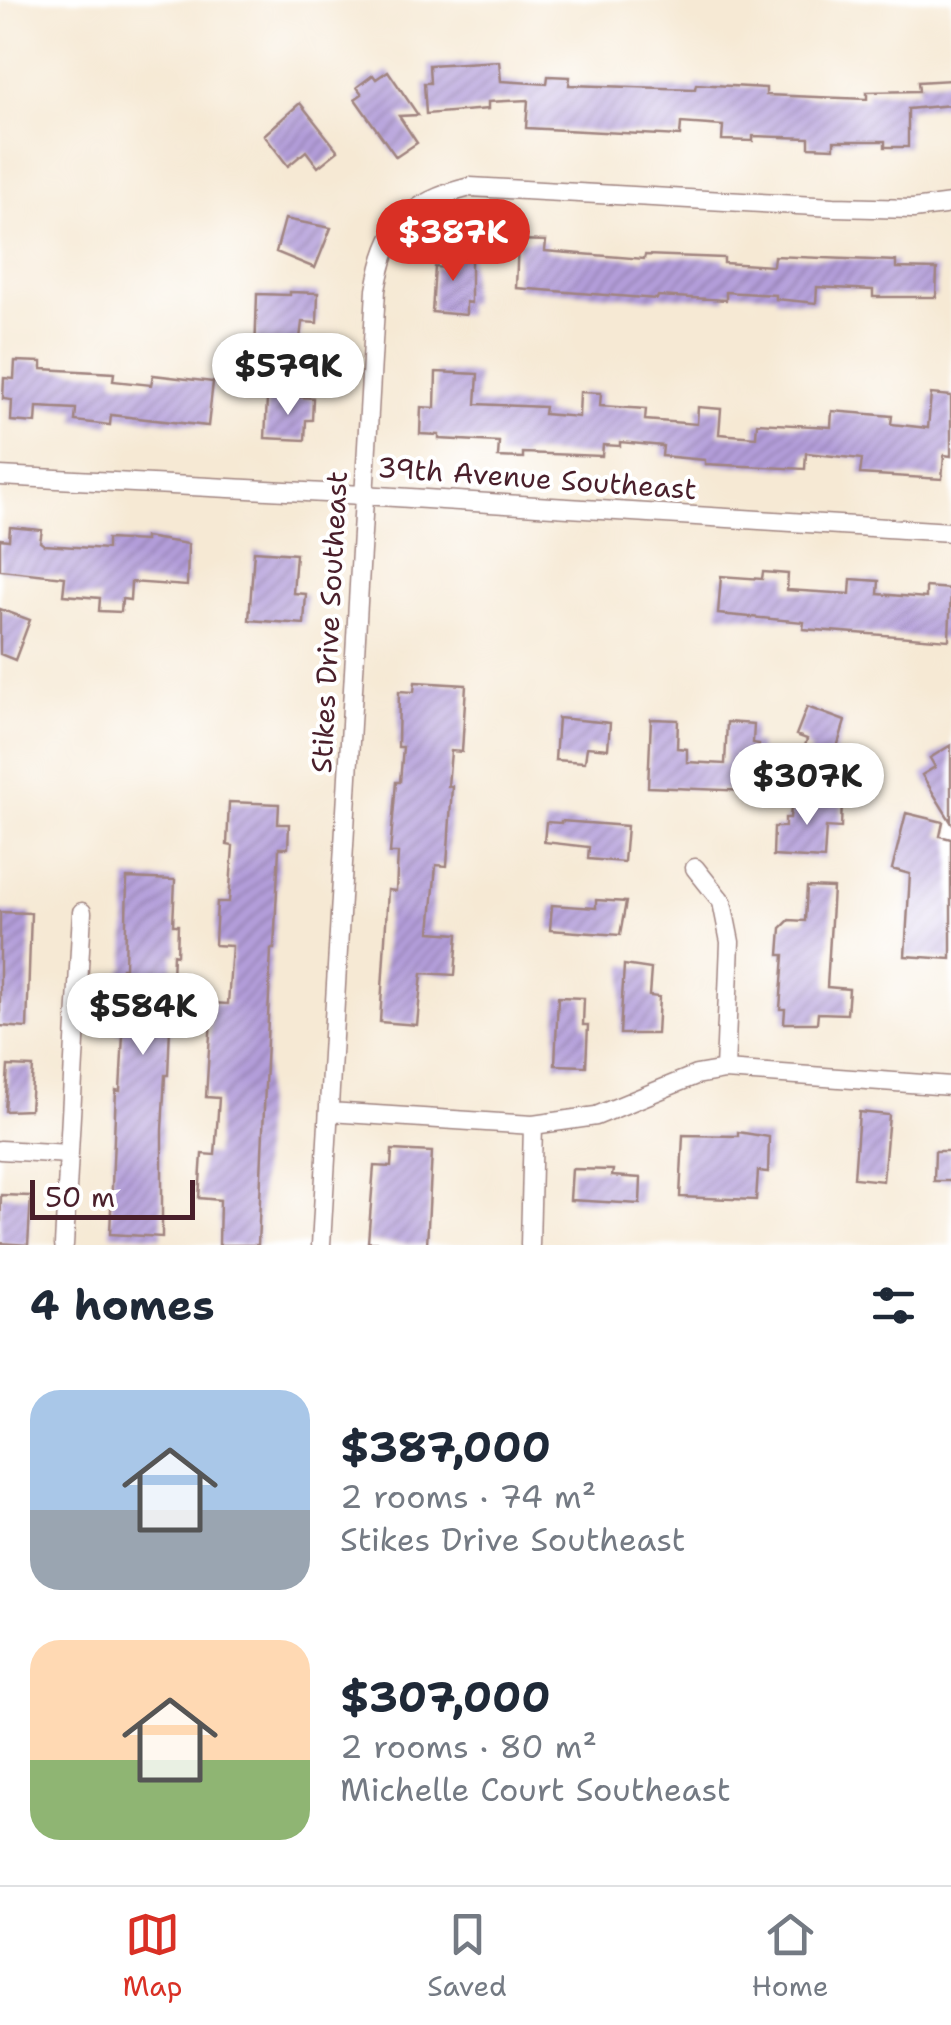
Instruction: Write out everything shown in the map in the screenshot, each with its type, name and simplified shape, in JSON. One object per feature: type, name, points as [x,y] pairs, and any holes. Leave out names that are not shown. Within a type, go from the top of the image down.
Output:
[{"type":"street","name":"Stikes Drive Southeast","points":[[321,1245],[376,290],[382,254],[396,226],[419,206],[442,194],[470,187],[834,207],[913,209],[951,204]]},
{"type":"street","name":"39th Avenue Southeast","points":[[0,476],[363,494],[951,532]]},
{"type":"street","points":[[695,868],[722,902],[730,942],[725,1070]]},
{"type":"street","points":[[64,1245],[82,912]]},
{"type":"street","points":[[329,1112],[533,1124],[596,1116],[696,1075],[725,1070],[951,1086]]},
{"type":"street","points":[[530,1245],[533,1124]]},
{"type":"street","points":[[0,1150],[69,1154]]},
{"type":"building","points":[[499,61],[501,81],[547,84],[548,76],[570,77],[569,85],[695,89],[696,84],[766,88],[766,95],[867,99],[867,92],[919,91],[918,82],[951,80],[951,105],[908,109],[908,147],[885,147],[885,141],[834,141],[834,148],[809,147],[809,138],[753,136],[753,141],[722,140],[723,126],[681,123],[680,136],[526,128],[528,100],[488,102],[488,109],[426,114],[424,83],[430,83],[429,65]]},
{"type":"building","points":[[388,71],[418,115],[399,116],[417,143],[396,157],[355,99],[362,94],[357,87],[373,75],[376,79]]},
{"type":"building","points":[[300,103],[338,151],[318,167],[306,151],[288,166],[264,135]]},
{"type":"building","points":[[285,219],[331,228],[315,268],[276,252]]},
{"type":"building","points":[[518,240],[546,241],[545,251],[644,259],[645,255],[724,258],[724,263],[773,266],[774,256],[896,261],[896,268],[937,269],[936,297],[873,297],[873,290],[817,287],[816,303],[776,299],[776,295],[726,292],[726,300],[658,296],[657,299],[516,288]]},
{"type":"building","points":[[447,249],[471,251],[471,303],[466,302],[466,315],[432,312],[435,267],[445,268]]},
{"type":"building","points":[[318,293],[317,323],[302,322],[298,356],[255,355],[257,294]]},
{"type":"building","points":[[15,361],[42,362],[42,369],[114,373],[113,381],[151,385],[153,375],[213,382],[208,426],[111,415],[110,425],[75,421],[76,409],[37,407],[36,423],[11,421],[12,400],[3,399],[4,378],[14,379]]},
{"type":"building","points":[[436,372],[478,374],[476,404],[545,407],[544,414],[579,417],[580,392],[601,393],[600,406],[646,409],[645,420],[697,424],[698,407],[721,409],[719,434],[756,437],[757,423],[831,427],[832,411],[892,416],[891,424],[928,428],[931,394],[951,396],[951,456],[944,455],[942,479],[860,474],[862,459],[806,453],[805,469],[705,464],[705,460],[662,456],[663,446],[620,442],[620,446],[603,445],[602,456],[523,453],[523,458],[498,457],[499,442],[439,439],[439,435],[420,434],[421,407],[435,408]]},
{"type":"building","points":[[287,396],[313,398],[312,420],[306,420],[305,440],[265,438],[267,399],[287,400]]},
{"type":"building","points":[[10,527],[42,530],[40,542],[44,545],[107,549],[107,539],[145,541],[145,537],[188,544],[187,586],[131,582],[130,600],[122,599],[121,612],[99,611],[100,598],[63,595],[65,577],[0,570],[0,539],[9,540]]},
{"type":"building","points":[[254,551],[296,554],[293,593],[306,594],[304,624],[249,620]]},
{"type":"building","points":[[763,572],[788,574],[787,590],[850,594],[851,579],[879,581],[878,594],[926,598],[926,587],[951,589],[949,640],[803,629],[804,622],[718,614],[721,576],[762,579]]},
{"type":"building","points":[[0,609],[30,620],[15,660],[0,654]]},
{"type":"building","points":[[415,682],[466,685],[462,752],[451,751],[447,866],[436,865],[430,932],[458,934],[455,975],[422,973],[417,1025],[380,1022],[388,890],[396,891],[398,853],[390,853],[403,747],[398,747],[399,691],[414,692]]},
{"type":"building","points":[[807,707],[845,721],[831,767],[808,759],[812,749],[805,746],[807,739],[796,735]]},
{"type":"building","points":[[558,718],[610,723],[608,749],[587,747],[585,762],[555,760]]},
{"type":"building","points":[[651,719],[678,720],[677,748],[687,749],[687,762],[725,764],[727,722],[754,724],[753,743],[759,744],[758,767],[751,767],[749,791],[648,787]]},
{"type":"building","points":[[951,745],[951,822],[922,775],[935,767],[930,758]]},
{"type":"building","points":[[792,796],[842,799],[841,828],[826,827],[824,859],[773,856],[774,827],[785,827]]},
{"type":"building","points":[[229,802],[279,804],[278,824],[289,824],[288,848],[279,848],[271,949],[258,1245],[219,1245],[220,1200],[199,1198],[202,1154],[215,1155],[219,1098],[206,1097],[212,1003],[228,1004],[232,946],[215,945],[217,902],[229,902],[233,846],[227,845]]},
{"type":"building","points":[[906,813],[943,822],[940,836],[951,839],[951,959],[905,956],[910,874],[892,869]]},
{"type":"building","points":[[546,822],[627,826],[624,862],[588,859],[589,847],[544,842]]},
{"type":"building","points":[[127,878],[175,880],[173,925],[178,925],[177,955],[173,954],[162,1130],[162,1237],[110,1234],[116,1090],[120,1091],[123,1034],[117,1034],[125,968]]},
{"type":"building","points":[[807,887],[833,888],[827,987],[849,989],[847,1014],[818,1013],[817,1023],[784,1023],[785,1009],[780,1009],[784,955],[779,955],[781,928],[789,920],[805,921]]},
{"type":"building","points":[[596,900],[626,902],[620,935],[550,930],[552,905],[596,908]]},
{"type":"building","points":[[0,912],[31,913],[27,1028],[0,1026]]},
{"type":"building","points":[[624,965],[651,969],[649,996],[659,997],[657,1034],[620,1034]]},
{"type":"building","points":[[558,997],[584,998],[583,1025],[588,1025],[586,1066],[555,1065]]},
{"type":"building","points":[[8,1066],[33,1067],[30,1110],[5,1111]]},
{"type":"building","points":[[859,1112],[889,1115],[883,1181],[854,1178]]},
{"type":"building","points":[[738,1132],[769,1137],[768,1172],[758,1171],[756,1200],[680,1197],[683,1135],[738,1136]]},
{"type":"building","points":[[392,1150],[432,1152],[427,1245],[368,1242],[374,1166],[391,1167]]},
{"type":"building","points":[[935,1151],[951,1151],[951,1181],[934,1181]]},
{"type":"building","points":[[572,1169],[613,1170],[612,1176],[641,1178],[640,1204],[570,1200]]},
{"type":"building","points":[[1,1195],[31,1196],[28,1245],[0,1243]]}]
